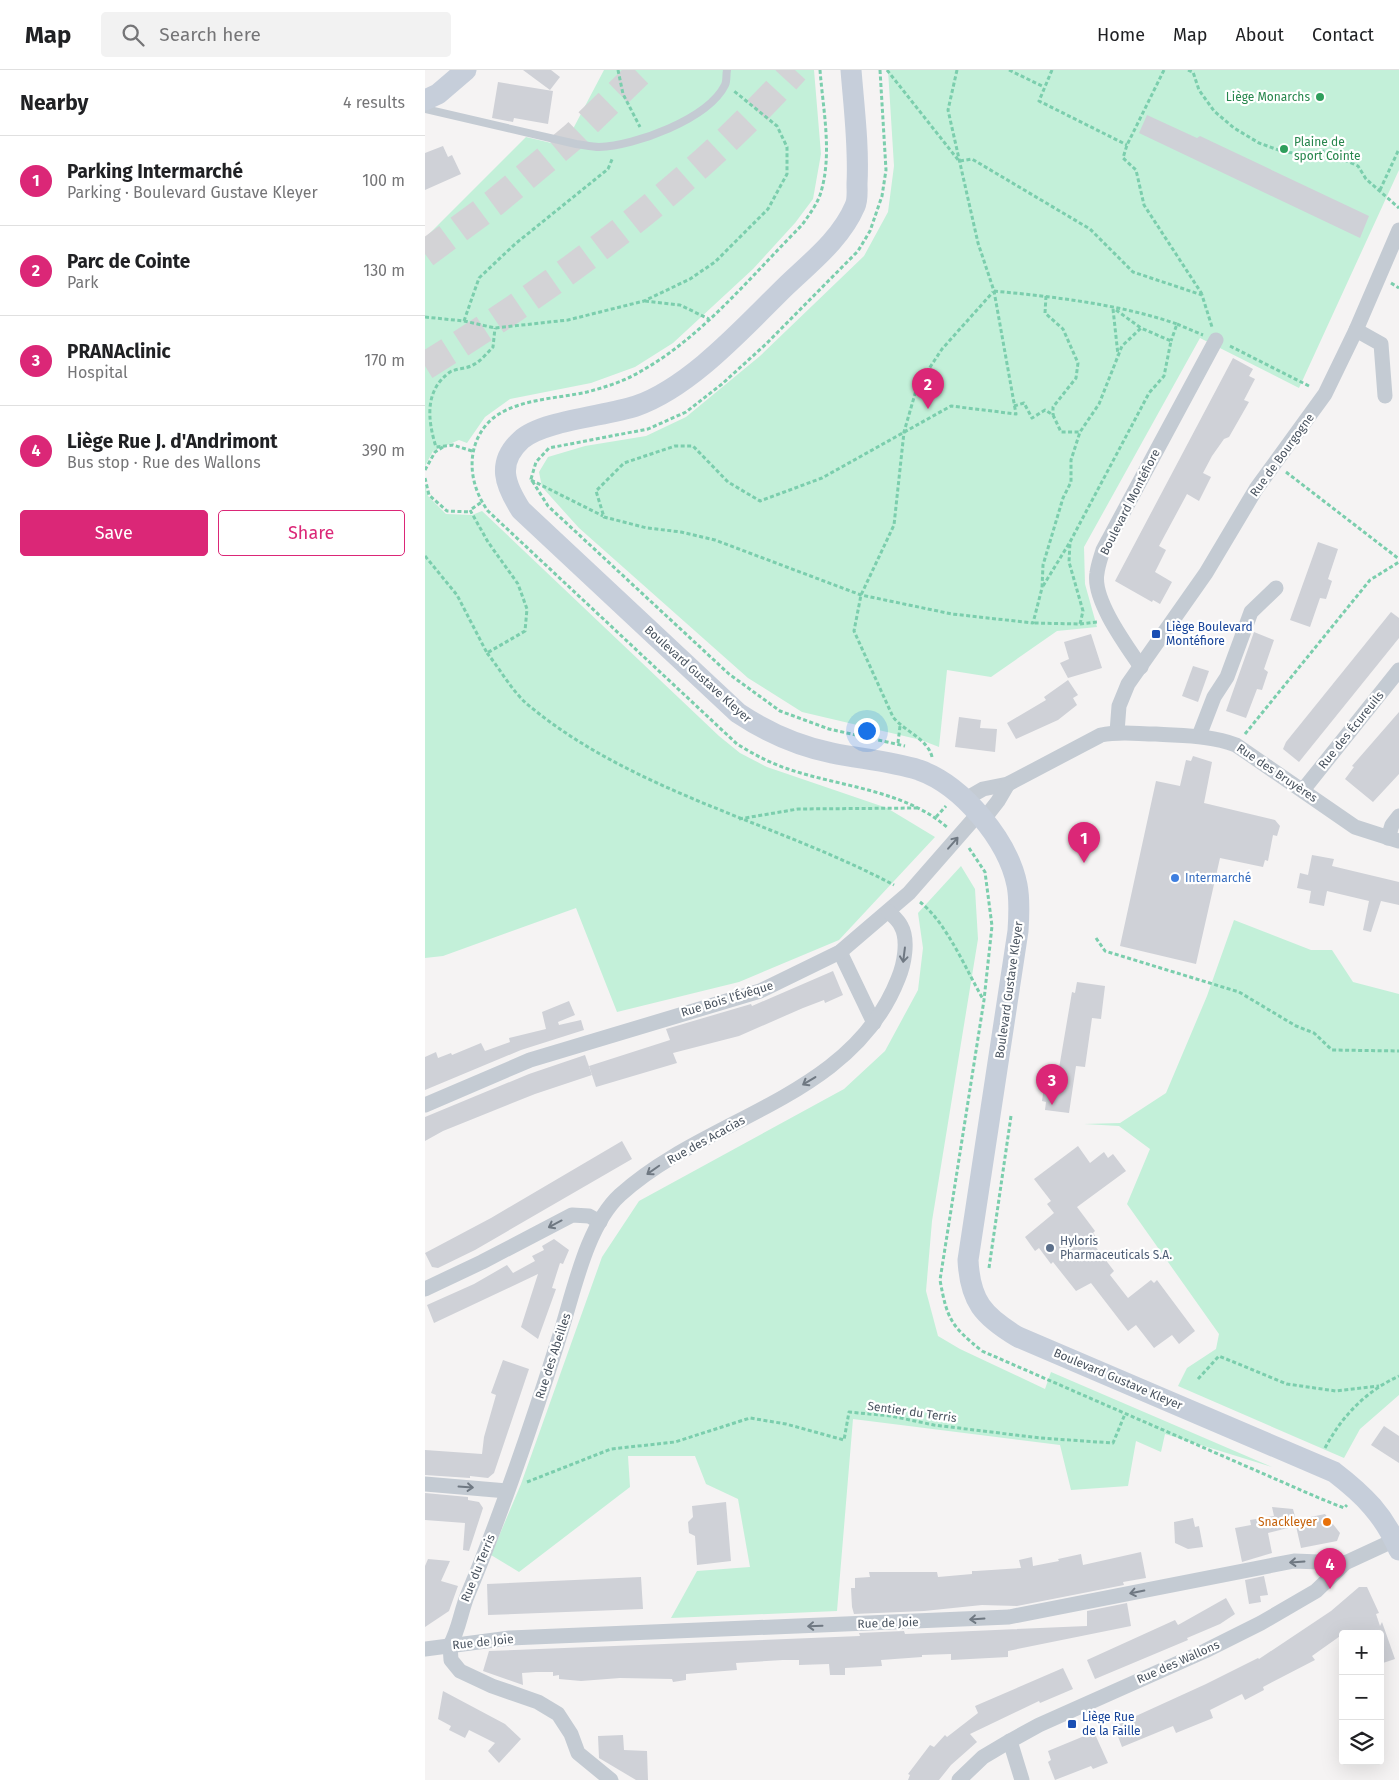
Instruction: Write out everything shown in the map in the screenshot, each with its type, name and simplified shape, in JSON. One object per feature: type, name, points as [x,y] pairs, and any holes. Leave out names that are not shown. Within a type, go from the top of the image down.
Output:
[{"type":"street","points":[[425,100],[437,94],[466,70]]},
{"type":"street","name":"Boulevard Gustave Kleyer","points":[[851,70],[858,163],[856,204],[839,234],[721,350],[683,381],[638,405],[604,415],[540,427],[521,439],[507,456],[504,476],[509,492],[521,510],[738,713],[761,728],[788,741],[831,753],[896,764],[921,771],[976,811],[1008,856],[1017,885],[1018,931],[968,1260],[969,1280],[976,1300],[994,1323],[1018,1337],[1334,1472],[1358,1491],[1382,1518],[1398,1542]]},
{"type":"street","name":"Rue de Bourgogne","points":[[1141,666],[1206,573],[1256,489],[1325,394],[1356,330],[1399,230]]},
{"type":"street","points":[[1356,330],[1381,344],[1385,396]]},
{"type":"street","name":"Boulevard Montéfiore","points":[[1141,666],[1122,641],[1099,595],[1096,574],[1103,550],[1211,338]]},
{"type":"street","points":[[1199,736],[1214,697],[1227,676],[1251,612],[1276,588]]},
{"type":"street","points":[[976,811],[983,789],[1008,784],[1094,738],[1117,732],[1119,706],[1128,684],[1141,666]]},
{"type":"street","name":"Rue des Écureuils","points":[[1303,790],[1399,670]]},
{"type":"street","name":"Rue des Bruyères","points":[[1117,732],[1199,736],[1218,738],[1236,744],[1355,827],[1393,839]]},
{"type":"street","name":"Rue Bois l'Évêque","points":[[425,1105],[530,1060],[760,991],[840,952],[909,893],[959,837],[976,811],[998,801],[1008,784]]},
{"type":"street","points":[[1393,839],[1392,825],[1399,816]]},
{"type":"street","name":"Rue des Acacias","points":[[600,1222],[618,1196],[656,1167],[822,1073],[862,1037],[891,997],[901,971],[905,950],[902,926],[889,912]]},
{"type":"street","points":[[840,952],[874,1023]]},
{"type":"street","points":[[425,1289],[483,1262],[571,1215],[589,1216],[600,1222]]},
{"type":"street","name":"Rue des Abeilles","points":[[507,1490],[582,1266],[600,1222]]},
{"type":"street","points":[[425,1484],[507,1490]]},
{"type":"street","name":"Rue du Terris","points":[[450,1646],[455,1636],[461,1611],[484,1556],[507,1490]]},
{"type":"street","name":"Rue des Wallons","points":[[959,1780],[983,1757],[1039,1725],[1205,1651],[1261,1623],[1315,1590],[1345,1563],[1398,1542]]},
{"type":"street","name":"Rue de Joie","points":[[425,1649],[519,1638],[1009,1617],[1294,1561],[1345,1563]]},
{"type":"street","points":[[450,1646],[451,1660],[460,1672],[538,1702],[558,1714],[571,1734],[578,1752],[611,1780]]},
{"type":"street","points":[[1010,1741],[1022,1780]]},
{"type":"lane","points":[[425,109],[576,144],[599,147],[617,145],[644,137],[683,121],[713,100],[725,84],[727,70]]},
{"type":"path","points":[[618,70],[623,94],[644,137]]},
{"type":"path","points":[[821,70],[826,147],[820,195],[814,209],[802,225],[709,319],[668,354],[620,382],[520,405],[503,412],[488,423],[475,441],[472,451],[473,473],[482,502],[488,511],[737,744],[763,760],[787,769],[894,798],[920,808],[936,817],[959,837],[975,855],[985,872],[992,926],[984,1000],[940,1280],[946,1312],[961,1334],[982,1350],[1344,1508],[1358,1491]]},
{"type":"path","points":[[880,70],[886,170],[882,196],[870,231],[858,251],[723,384],[686,412],[648,429],[549,448],[536,462],[531,480],[548,506],[563,520],[729,674],[780,711],[829,729],[898,743],[900,726]]},
{"type":"path","points":[[887,70],[959,161]]},
{"type":"path","points":[[604,516],[596,491],[625,463],[675,446],[693,446],[728,482],[760,501],[822,478],[951,406],[1016,414],[994,292],[978,243],[948,110],[957,70]]},
{"type":"path","points":[[1009,70],[1045,87]]},
{"type":"path","points":[[1052,70],[1039,101],[1127,144]]},
{"type":"path","points":[[1164,70],[1127,144],[1123,158],[1136,170],[1144,205],[1203,295],[1211,338]]},
{"type":"path","points":[[1188,70],[1193,72],[1199,90],[1214,110],[1234,128],[1259,143],[1284,152],[1305,154],[1325,151],[1358,166],[1366,179],[1399,208]]},
{"type":"path","points":[[425,317],[464,320],[495,328],[568,320],[644,301],[690,279],[715,262],[768,209],[787,174],[787,147],[777,126],[756,107],[725,84]]},
{"type":"path","points":[[464,320],[479,278],[515,244],[608,169],[617,145]]},
{"type":"path","points":[[1380,190],[1399,149]]},
{"type":"path","points":[[959,161],[972,159],[1090,229],[1133,272],[1203,295]]},
{"type":"path","points":[[994,292],[1046,296],[1151,315],[1211,338],[1304,383]]},
{"type":"path","points":[[932,757],[926,745],[900,726],[893,717],[854,631],[861,595],[894,525],[904,432],[917,387],[942,349],[994,292]]},
{"type":"path","points":[[1046,296],[1045,313],[1063,329],[1078,363],[1076,378],[1053,407],[1053,415],[1061,432],[1080,432]]},
{"type":"path","points":[[644,301],[680,305],[709,319]]},
{"type":"path","points":[[1113,308],[1141,328],[1171,341]]},
{"type":"path","points":[[1113,308],[1118,355]]},
{"type":"path","points":[[1042,588],[1070,542],[1149,393],[1164,376],[1171,341],[1177,324]]},
{"type":"path","points":[[472,451],[453,445],[436,447],[428,421],[428,404],[432,386],[451,372],[474,365],[493,347],[495,328]]},
{"type":"path","points":[[1033,623],[1042,588],[1043,565],[1063,498],[1071,482],[1071,460],[1080,432],[1099,404],[1122,346],[1141,328]]},
{"type":"path","points":[[1015,406],[1024,403],[1032,418],[1045,410],[1053,415]]},
{"type":"path","points":[[425,470],[435,452],[447,446]]},
{"type":"path","points":[[1236,744],[1370,580],[1399,561],[1276,464]]},
{"type":"path","points":[[425,478],[429,495],[447,511],[472,512]]},
{"type":"path","points":[[531,480],[604,516],[647,528],[681,532],[715,540],[861,595],[952,614],[1033,623],[1080,624],[1083,611],[1069,562],[1070,542]]},
{"type":"path","points":[[482,502],[470,510],[488,542],[518,584],[527,609],[525,631],[487,653]]},
{"type":"path","points":[[425,556],[457,594],[487,653],[526,702],[565,732],[632,770],[739,819],[802,842],[871,873],[909,893],[928,908],[944,931],[984,1000]]},
{"type":"path","points":[[739,819],[798,809],[920,808]]},
{"type":"path","points":[[1096,938],[1105,951],[1239,992],[1296,1026],[1314,1033],[1332,1050],[1399,1051]]},
{"type":"path","points":[[988,1271],[1011,1110]]},
{"type":"path","points":[[1198,1379],[1219,1356],[1287,1384],[1336,1391],[1379,1386]]},
{"type":"path","points":[[1331,1454],[1324,1451],[1337,1425],[1358,1403],[1379,1386],[1399,1376]]},
{"type":"path","name":"Sentier du Terris","points":[[515,1469],[521,1484],[611,1448],[675,1442],[749,1418],[786,1424],[844,1440],[849,1412],[891,1416],[934,1425],[1040,1438],[1113,1443],[1125,1414]]},
{"type":"green space","points":[[604,70],[814,70],[821,154],[813,199],[795,223],[753,269],[673,343],[635,367],[591,383],[510,399],[485,417],[467,443],[459,440],[433,451],[425,466],[425,238],[526,137],[564,146]]},
{"type":"green space","points":[[888,70],[1399,70],[1399,170],[1299,388],[1200,338],[1084,547],[1085,584],[1097,627],[1057,631],[991,677],[947,670],[939,747],[921,740],[802,712],[748,678],[579,528],[542,487],[539,472],[548,457],[585,446],[646,436],[686,417],[760,356],[864,256],[888,212],[894,166]]},
{"type":"green space","points":[[425,485],[428,496],[446,514],[472,515],[482,511],[719,736],[740,753],[767,767],[887,808],[935,837],[839,940],[739,982],[617,1012],[576,908],[443,956],[425,958]]},
{"type":"green space","points":[[961,866],[975,889],[978,939],[932,1221],[926,1291],[938,1336],[960,1349],[1045,1389],[1051,1372],[1272,1467],[1165,1434],[1161,1452],[1136,1441],[1128,1486],[1071,1490],[1060,1445],[853,1419],[837,1611],[671,1618],[697,1571],[750,1567],[738,1499],[706,1484],[695,1456],[628,1456],[630,1487],[519,1572],[491,1555],[521,1484],[602,1257],[639,1201],[844,1089],[885,1051],[918,990],[923,948],[918,913]]},
{"type":"green space","points":[[1234,920],[1311,950],[1332,950],[1353,982],[1399,994],[1399,1395],[1360,1429],[1344,1458],[1178,1386],[1187,1368],[1216,1349],[1219,1334],[1127,1204],[1150,1149],[1119,1126],[1084,1124],[1120,1123],[1166,1093],[1207,996]]},
{"type":"building","points":[[523,70],[551,70],[560,77],[550,90]]},
{"type":"building","points":[[498,82],[553,91],[548,124],[514,118],[513,122],[492,118]]},
{"type":"building","points":[[1147,115],[1197,138],[1200,136],[1369,216],[1360,238],[1139,133]]},
{"type":"building","points":[[443,146],[448,157],[452,155],[461,174],[425,190],[425,153]]},
{"type":"building","points":[[1233,358],[1253,369],[1249,376],[1255,379],[1244,400],[1249,402],[1229,437],[1224,439],[1203,473],[1211,477],[1199,501],[1187,494],[1159,546],[1166,550],[1155,572],[1172,582],[1160,604],[1153,600],[1152,602],[1115,581]]},
{"type":"building","points":[[1318,542],[1338,549],[1328,579],[1332,581],[1326,599],[1320,598],[1310,627],[1290,620]]},
{"type":"building","points":[[1391,612],[1399,618],[1399,638],[1299,762],[1283,749],[1286,742]]},
{"type":"building","points":[[1254,632],[1274,640],[1264,669],[1268,672],[1262,690],[1257,689],[1246,718],[1226,711]]},
{"type":"building","points":[[1091,634],[1102,668],[1068,678],[1060,663],[1069,659],[1064,642]]},
{"type":"building","points":[[1193,666],[1209,671],[1198,702],[1182,696]]},
{"type":"building","points":[[1068,680],[1078,695],[1073,698],[1077,705],[1058,720],[1016,739],[1007,723],[1046,700],[1044,697]]},
{"type":"building","points":[[1399,712],[1399,774],[1373,802],[1345,779],[1354,767],[1352,766]]},
{"type":"building","points":[[959,717],[981,720],[980,728],[997,729],[995,752],[955,747]]},
{"type":"building","name":"Intermarché","points":[[1193,756],[1212,762],[1204,803],[1275,820],[1280,826],[1277,836],[1273,835],[1268,861],[1265,860],[1263,867],[1220,858],[1196,964],[1120,946],[1156,781],[1180,786],[1186,760],[1191,761]]},
{"type":"building","points":[[1312,855],[1334,859],[1332,866],[1399,882],[1399,905],[1381,901],[1371,932],[1363,930],[1369,901],[1327,891],[1324,906],[1309,903],[1311,891],[1297,888],[1300,873],[1308,875]]},
{"type":"building","points":[[833,971],[843,995],[825,1003],[824,1000],[803,1008],[739,1036],[673,1053],[677,1063],[596,1087],[589,1066],[670,1040],[666,1029],[751,1004],[752,1006]]},
{"type":"building","points":[[1077,982],[1105,986],[1101,1019],[1092,1018],[1085,1067],[1076,1066],[1069,1113],[1045,1110],[1046,1102],[1042,1101],[1044,1087],[1048,1088],[1050,1079],[1057,1080],[1072,992],[1075,993]]},
{"type":"building","points":[[569,1001],[575,1015],[558,1022],[559,1025],[581,1020],[584,1030],[521,1050],[425,1090],[425,1057],[436,1052],[438,1058],[451,1053],[452,1055],[481,1043],[485,1051],[510,1042],[509,1038],[546,1029],[542,1012]]},
{"type":"building","points":[[585,1055],[592,1075],[535,1094],[443,1131],[425,1141],[425,1117],[529,1074]]},
{"type":"building","points":[[622,1141],[632,1159],[475,1250],[438,1268],[432,1267],[425,1253],[491,1218]]},
{"type":"building","points":[[1078,1146],[1090,1163],[1104,1152],[1108,1158],[1113,1154],[1126,1171],[1077,1207],[1095,1231],[1093,1233],[1097,1238],[1092,1242],[1114,1271],[1110,1275],[1128,1298],[1151,1280],[1154,1283],[1157,1280],[1195,1331],[1179,1344],[1172,1335],[1154,1348],[1136,1325],[1128,1331],[1091,1283],[1076,1291],[1053,1262],[1051,1264],[1039,1248],[1035,1251],[1025,1237],[1054,1213],[1047,1204],[1051,1201],[1034,1179]]},
{"type":"building","points":[[554,1239],[569,1250],[563,1264],[560,1263],[552,1288],[556,1289],[538,1339],[521,1327],[538,1274],[434,1323],[427,1305],[474,1284],[507,1265],[513,1273],[535,1261],[532,1256],[544,1250],[542,1246]]},
{"type":"building","points":[[503,1360],[529,1369],[494,1473],[488,1478],[425,1475],[425,1450],[482,1454],[484,1437],[496,1395],[491,1393]]},
{"type":"building","points":[[1384,1426],[1399,1436],[1399,1463],[1371,1445]]},
{"type":"building","points":[[425,1493],[468,1497],[468,1500],[479,1502],[483,1508],[469,1551],[463,1550],[465,1523],[425,1520]]},
{"type":"building","points":[[726,1502],[731,1561],[697,1565],[695,1536],[689,1533],[688,1522],[693,1517],[692,1506]]},
{"type":"building","points":[[1272,1507],[1293,1509],[1296,1520],[1325,1514],[1340,1533],[1337,1541],[1301,1548],[1296,1526],[1268,1533],[1272,1553],[1242,1562],[1235,1528],[1251,1525],[1250,1520],[1274,1516]]},
{"type":"building","points":[[1193,1518],[1195,1527],[1199,1526],[1203,1547],[1188,1549],[1175,1543],[1174,1522]]},
{"type":"building","points":[[1141,1552],[1146,1578],[1123,1582],[1124,1585],[1017,1606],[982,1605],[924,1611],[854,1614],[852,1607],[851,1588],[855,1588],[855,1578],[870,1577],[869,1572],[937,1572],[938,1577],[972,1574],[972,1571],[1021,1568],[1019,1560],[1032,1557],[1033,1566],[1081,1554],[1083,1565]]},
{"type":"building","points":[[428,1559],[450,1561],[441,1581],[458,1586],[449,1611],[425,1627],[425,1566]]},
{"type":"building","points":[[1264,1576],[1268,1595],[1260,1596],[1261,1602],[1249,1604],[1245,1580]]},
{"type":"building","points":[[641,1577],[643,1609],[488,1615],[487,1584]]},
{"type":"building","points":[[1359,1587],[1367,1587],[1379,1613],[1376,1614],[1380,1626],[1382,1622],[1395,1659],[1384,1663],[1384,1630],[1339,1630],[1339,1637],[1312,1656],[1315,1660],[1263,1687],[1264,1690],[1245,1700],[1242,1694],[1210,1710],[1213,1718],[1176,1733],[1173,1726],[1122,1747],[1114,1726],[1259,1659],[1331,1611]]},
{"type":"building","points":[[1226,1598],[1235,1614],[1220,1624],[1187,1638],[1188,1640],[1095,1679],[1087,1660],[1175,1620],[1178,1625]]},
{"type":"building","points":[[1127,1603],[1131,1626],[1008,1651],[1008,1657],[951,1660],[951,1654],[922,1655],[922,1657],[881,1660],[882,1666],[845,1668],[845,1675],[830,1675],[829,1664],[799,1665],[799,1660],[736,1663],[737,1670],[686,1674],[686,1680],[673,1682],[672,1679],[620,1678],[581,1681],[559,1679],[559,1675],[553,1676],[553,1672],[536,1672],[522,1673],[523,1685],[483,1671],[489,1651],[860,1636],[859,1633],[904,1631],[905,1634],[1087,1626],[1087,1611]]},
{"type":"building","points":[[1063,1668],[1073,1689],[1040,1703],[1039,1701],[970,1734],[977,1742],[951,1765],[939,1780],[908,1780],[910,1775],[908,1774],[930,1745],[934,1747],[945,1735],[947,1737],[978,1713],[975,1706]]},
{"type":"building","points":[[443,1691],[505,1724],[521,1739],[499,1763],[488,1751],[495,1743],[469,1730],[465,1738],[449,1730],[451,1726],[438,1719]]},
{"type":"building","points":[[1094,1732],[1108,1763],[1093,1769],[1091,1766],[1055,1780],[1048,1762],[1051,1760],[1048,1751]]},
{"type":"building","points":[[623,1735],[624,1750],[647,1751],[648,1780],[636,1780],[599,1758],[598,1736]]},
{"type":"tunnel","points":[[425,254],[494,203],[574,136],[642,70]]},
{"type":"tunnel","points":[[425,366],[525,301],[621,231],[667,194],[711,154],[795,70]]},
{"type":"place","name":"Liège Monarchs","points":[[1320,97]]},
{"type":"place","name":"Plaine de sport Cointe","points":[[1284,149]]},
{"type":"place","name":"Parc de Cointe","points":[[928,409]]},
{"type":"place","name":"Liège Boulevard Montéfiore","points":[[1156,634]]},
{"type":"place","name":"Parking Intermarché","points":[[1084,863]]},
{"type":"place","name":"Intermarché","points":[[1175,878]]},
{"type":"place","name":"PRANAclinic","points":[[1052,1105]]},
{"type":"place","name":"Hyloris Pharmaceuticals S.A.","points":[[1050,1248]]},
{"type":"place","name":"Snackleyer","points":[[1327,1522]]},
{"type":"place","name":"Liège Rue J. d'Andrimont","points":[[1330,1589]]},
{"type":"place","name":"Liège Rue de la Faille","points":[[1072,1724]]}]
